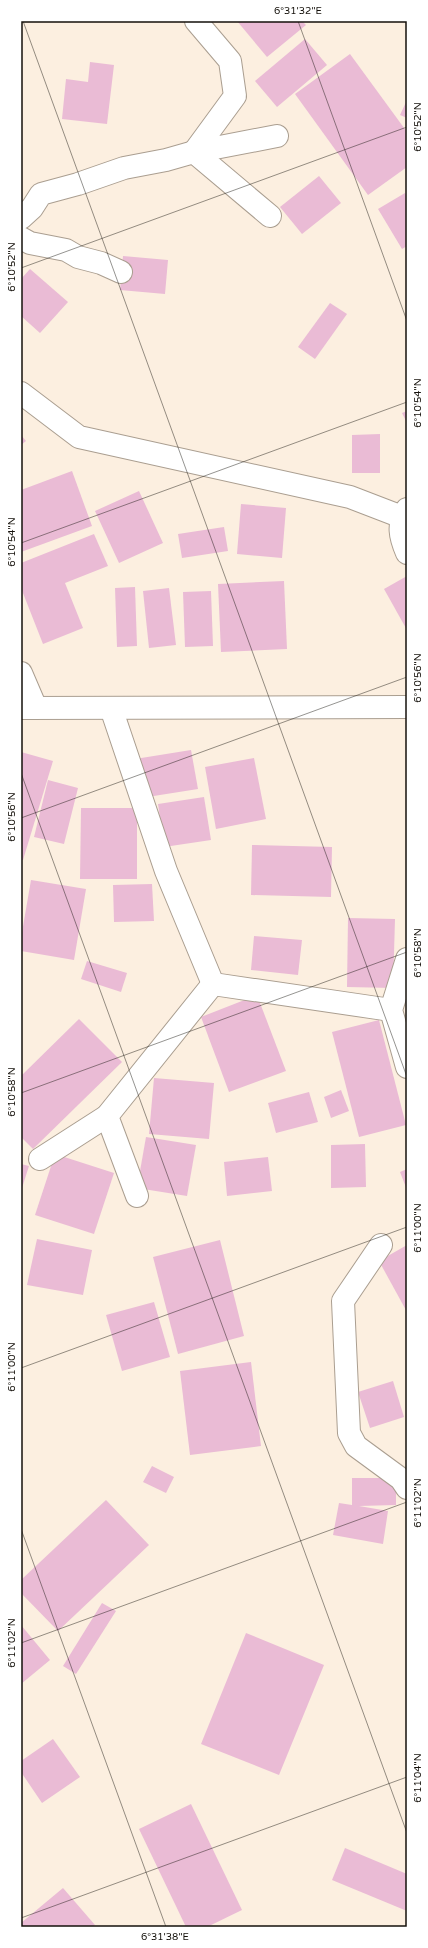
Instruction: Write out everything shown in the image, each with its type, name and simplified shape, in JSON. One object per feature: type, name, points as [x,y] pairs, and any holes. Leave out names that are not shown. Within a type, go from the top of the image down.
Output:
[{"type":"street","points":[[194,152],[235,96],[230,61],[196,21]]},
{"type":"street","points":[[21,218],[32,208],[41,194],[78,184],[124,168],[166,160],[194,152],[277,136]]},
{"type":"street","points":[[194,152],[270,216]]},
{"type":"street","points":[[21,238],[30,243],[66,250],[78,257],[101,263],[121,272]]},
{"type":"street","points":[[21,393],[79,437],[350,497],[404,513],[400,538],[407,553]]},
{"type":"street","points":[[21,673],[29,708],[407,707]]},
{"type":"street","points":[[111,708],[166,871],[213,984]]},
{"type":"street","points":[[407,959],[391,1010],[407,1068]]},
{"type":"street","points":[[213,984],[391,1010]]},
{"type":"street","points":[[40,1159],[107,1116],[213,984]]},
{"type":"street","points":[[107,1116],[137,1196]]},
{"type":"street","points":[[381,1245],[343,1301],[349,1433],[356,1446],[401,1479],[407,1488]]},
{"type":"building","points":[[237,21],[302,21],[306,25],[267,57]]},
{"type":"building","points":[[305,39],[327,65],[277,107],[255,81]]},
{"type":"building","points":[[350,54],[407,132],[407,167],[368,195],[295,94]]},
{"type":"building","points":[[90,62],[114,65],[107,124],[62,119],[66,79],[88,82]]},
{"type":"building","points":[[407,100],[407,118],[400,115]]},
{"type":"building","points":[[319,176],[341,203],[302,234],[280,207]]},
{"type":"building","points":[[405,193],[407,197],[407,246],[402,249],[378,209]]},
{"type":"building","points":[[123,256],[168,260],[165,294],[120,290]]},
{"type":"building","points":[[30,269],[68,302],[40,333],[21,316],[21,279]]},
{"type":"building","points":[[330,303],[347,314],[315,359],[298,347]]},
{"type":"building","points":[[407,411],[407,423],[402,413]]},
{"type":"building","points":[[380,434],[380,473],[352,473],[352,435]]},
{"type":"building","points":[[21,435],[26,441],[21,445]]},
{"type":"building","points":[[72,471],[92,526],[21,552],[21,490]]},
{"type":"building","points":[[139,491],[163,543],[119,563],[95,511]]},
{"type":"building","points":[[241,504],[286,508],[282,558],[237,554]]},
{"type":"building","points":[[224,527],[228,551],[182,558],[178,534]]},
{"type":"building","points":[[94,534],[108,566],[65,583],[83,628],[43,644],[21,588],[21,563]]},
{"type":"building","points":[[407,576],[407,630],[384,589]]},
{"type":"building","points":[[284,581],[287,649],[221,652],[218,584]]},
{"type":"building","points":[[135,587],[137,646],[117,647],[115,588]]},
{"type":"building","points":[[169,588],[176,645],[149,648],[143,591]]},
{"type":"building","points":[[211,591],[213,646],[185,647],[183,592]]},
{"type":"building","points":[[191,750],[198,789],[141,798],[135,759]]},
{"type":"building","points":[[21,752],[53,761],[23,860],[21,860]]},
{"type":"building","points":[[254,758],[266,819],[216,829],[205,767]]},
{"type":"building","points":[[48,780],[78,788],[64,844],[34,837]]},
{"type":"building","points":[[204,797],[211,840],[164,847],[158,804]]},
{"type":"building","points":[[81,808],[137,808],[137,879],[80,879]]},
{"type":"building","points":[[252,845],[332,847],[331,897],[251,895]]},
{"type":"building","points":[[31,880],[86,889],[74,960],[21,951],[21,938]]},
{"type":"building","points":[[152,884],[154,921],[114,922],[113,885]]},
{"type":"building","points":[[348,918],[395,919],[393,988],[347,987]]},
{"type":"building","points":[[254,936],[302,940],[298,975],[251,970]]},
{"type":"building","points":[[87,961],[127,973],[121,992],[81,979]]},
{"type":"building","points":[[257,995],[286,1071],[229,1092],[201,1017]]},
{"type":"building","points":[[79,1019],[122,1062],[33,1149],[21,1137],[21,1076]]},
{"type":"building","points":[[379,1020],[406,1125],[359,1137],[332,1032]]},
{"type":"building","points":[[154,1078],[214,1083],[209,1139],[149,1134]]},
{"type":"building","points":[[341,1090],[349,1111],[331,1118],[324,1097]]},
{"type":"building","points":[[309,1092],[318,1122],[276,1133],[268,1103]]},
{"type":"building","points":[[146,1137],[196,1145],[187,1196],[137,1188]]},
{"type":"building","points":[[365,1144],[366,1187],[331,1188],[331,1145]]},
{"type":"building","points":[[55,1154],[114,1173],[94,1234],[35,1215]]},
{"type":"building","points":[[268,1157],[272,1191],[227,1196],[224,1162]]},
{"type":"building","points":[[21,1164],[29,1166],[21,1191]]},
{"type":"building","points":[[407,1169],[407,1190],[400,1172]]},
{"type":"building","points":[[37,1239],[92,1250],[83,1295],[27,1285]]},
{"type":"building","points":[[220,1240],[244,1336],[178,1354],[153,1257]]},
{"type":"building","points":[[407,1245],[407,1312],[379,1261]]},
{"type":"building","points":[[154,1302],[170,1357],[122,1371],[106,1315]]},
{"type":"building","points":[[251,1362],[261,1446],[190,1455],[180,1371]]},
{"type":"building","points":[[393,1381],[404,1417],[370,1428],[358,1392]]},
{"type":"building","points":[[152,1466],[174,1477],[166,1493],[143,1482]]},
{"type":"building","points":[[352,1478],[396,1478],[396,1505],[359,1506],[388,1511],[383,1544],[333,1535],[339,1503],[352,1505]]},
{"type":"building","points":[[106,1500],[149,1545],[58,1631],[21,1593],[21,1580]]},
{"type":"building","points":[[102,1603],[116,1611],[76,1674],[63,1666]]},
{"type":"building","points":[[21,1625],[50,1660],[21,1684]]},
{"type":"building","points":[[246,1633],[324,1665],[279,1775],[201,1744]]},
{"type":"building","points":[[53,1739],[80,1777],[42,1803],[21,1772],[21,1761]]},
{"type":"building","points":[[191,1804],[242,1910],[207,1927],[186,1927],[139,1829]]},
{"type":"building","points":[[345,1848],[407,1874],[407,1911],[332,1880]]},
{"type":"building","points":[[63,1888],[95,1925],[92,1927],[21,1927],[21,1923]]}]
